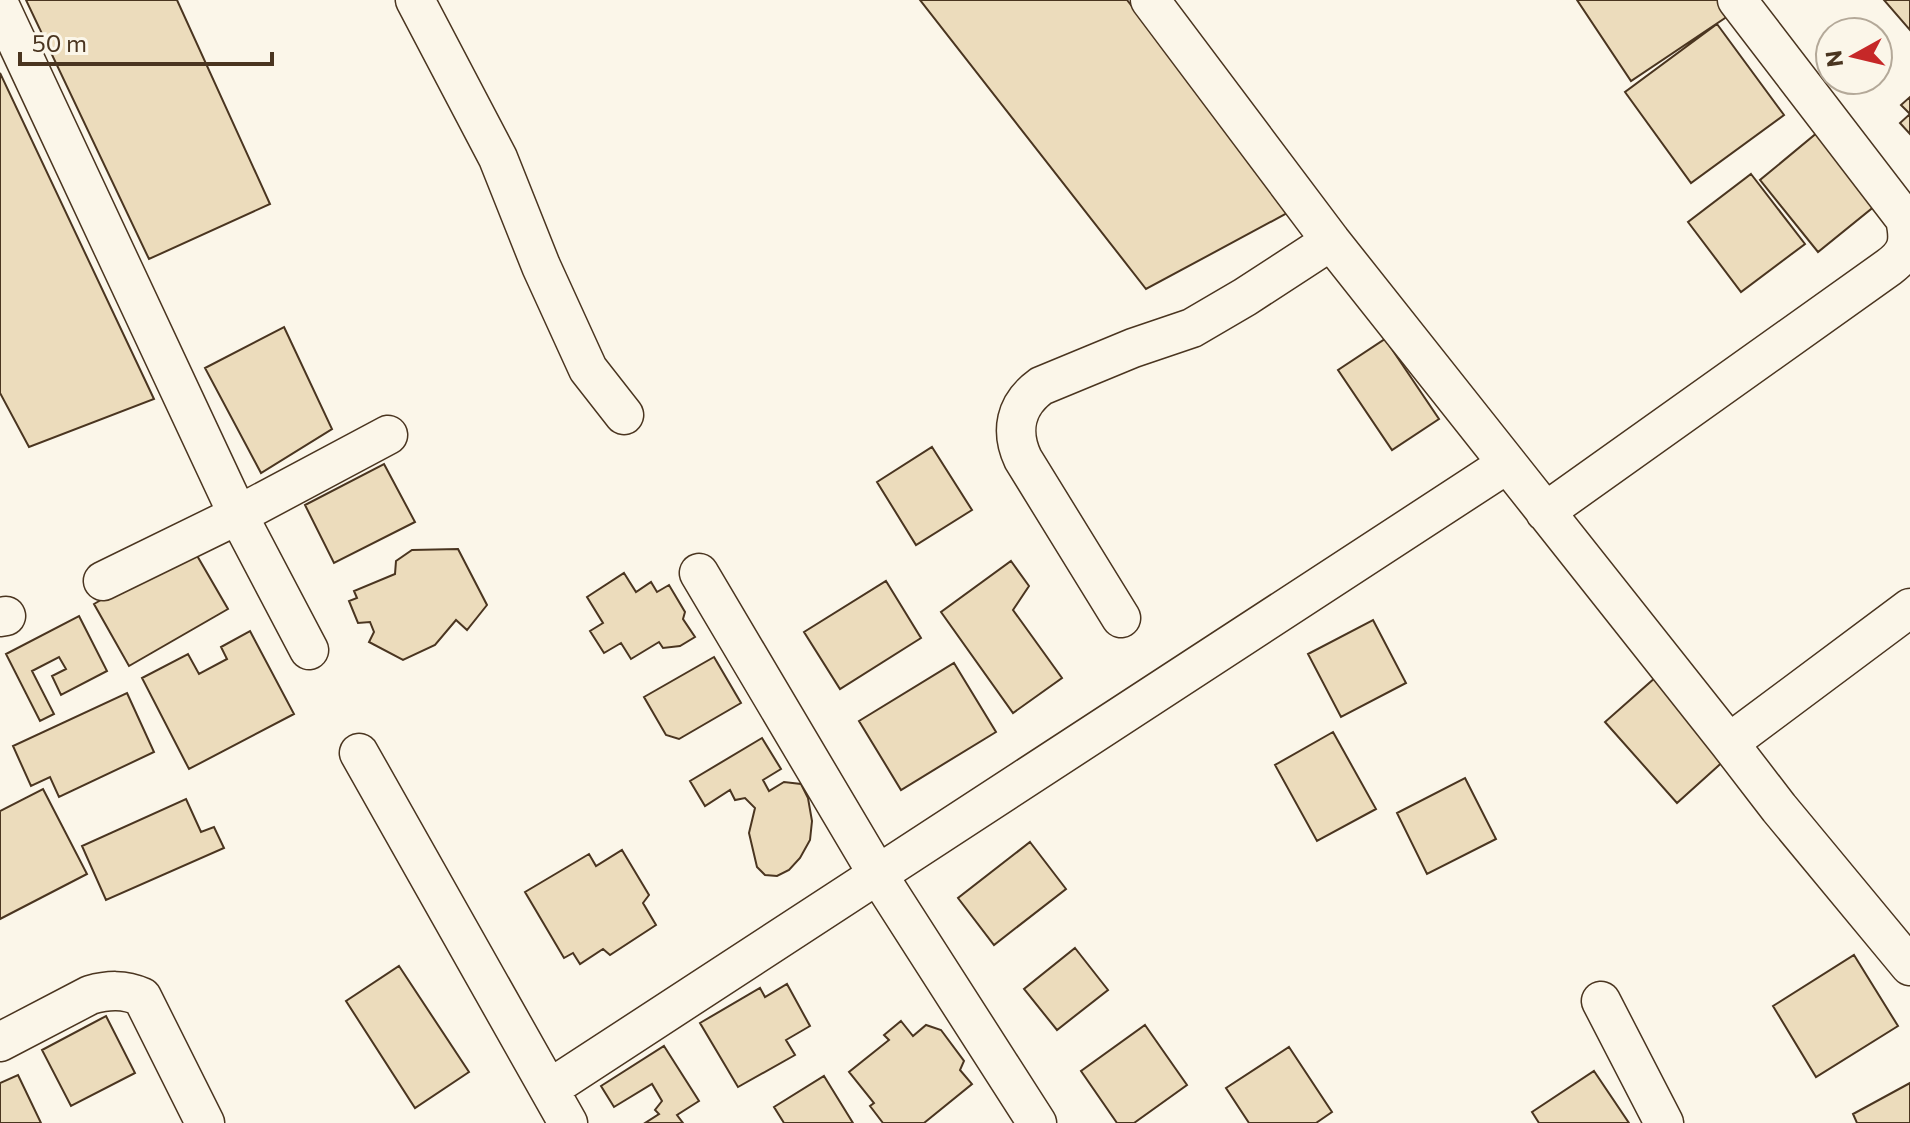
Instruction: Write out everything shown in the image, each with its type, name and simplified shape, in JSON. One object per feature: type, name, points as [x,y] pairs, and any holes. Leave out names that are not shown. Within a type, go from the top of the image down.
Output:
[{"type":"street","points":[[415,0],[498,158],[541,266],[588,369],[624,415]]},
{"type":"street","points":[[1150,0],[1331,241],[1779,808],[1910,966]]},
{"type":"street","points":[[1545,512],[1889,267],[1902,257],[1908,245],[1905,219],[1737,0]]},
{"type":"street","points":[[0,6],[238,515],[309,650]]},
{"type":"street","points":[[1121,618],[1023,459],[1016,444],[1016,419],[1022,407],[1041,386],[1133,348],[1192,328],[1331,241]]},
{"type":"street","points":[[103,581],[238,515],[388,435]]},
{"type":"street","points":[[549,1089],[1507,464]]},
{"type":"street","points":[[699,573],[878,875],[1037,1123]]},
{"type":"street","points":[[1729,743],[1910,608]]},
{"type":"street","points":[[359,753],[568,1123]]},
{"type":"street","points":[[0,1042],[90,995],[131,993],[142,997],[205,1123]]},
{"type":"street","points":[[1601,1001],[1664,1123]]},
{"type":"building","points":[[26,0],[177,0],[270,204],[149,259]]},
{"type":"building","points":[[920,0],[1127,0],[1291,211],[1146,289]]},
{"type":"building","points":[[1577,0],[1726,0],[1734,12],[1631,81]]},
{"type":"building","points":[[1884,0],[1910,0],[1910,30]]},
{"type":"building","points":[[1717,24],[1784,115],[1691,183],[1625,92]]},
{"type":"building","points":[[0,73],[154,399],[29,447],[0,393]]},
{"type":"building","points":[[1910,97],[1910,114],[1901,105]]},
{"type":"building","points":[[1910,114],[1910,134],[1900,123]]},
{"type":"building","points":[[1818,132],[1876,205],[1818,252],[1760,180]]},
{"type":"building","points":[[1751,174],[1805,244],[1741,292],[1688,222]]},
{"type":"building","points":[[284,327],[332,429],[261,473],[205,368]]},
{"type":"building","points":[[1385,339],[1439,419],[1392,450],[1338,370]]},
{"type":"building","points":[[932,447],[972,510],[916,545],[877,482]]},
{"type":"building","points":[[384,464],[415,522],[334,563],[305,505]]},
{"type":"building","points":[[192,547],[228,609],[129,666],[94,604]]},
{"type":"building","points":[[458,549],[487,605],[467,630],[456,620],[435,645],[403,660],[369,642],[374,632],[370,622],[358,623],[349,601],[357,598],[354,591],[395,574],[396,561],[412,550]]},
{"type":"building","points":[[1011,561],[1029,586],[1013,610],[1062,678],[1013,713],[941,612]]},
{"type":"building","points":[[624,573],[636,592],[651,582],[657,592],[669,585],[685,612],[683,619],[695,637],[680,646],[663,648],[659,642],[631,659],[621,643],[604,653],[590,631],[603,623],[587,597]]},
{"type":"building","points":[[886,581],[921,638],[840,689],[804,632]]},
{"type":"building","points":[[79,616],[107,671],[61,695],[52,676],[66,669],[59,657],[32,671],[54,714],[40,721],[6,654]]},
{"type":"building","points":[[1373,620],[1406,683],[1341,717],[1308,654]]},
{"type":"building","points":[[250,631],[294,714],[189,769],[142,678],[188,654],[199,674],[227,659],[221,647]]},
{"type":"building","points":[[714,657],[741,703],[679,739],[666,735],[644,697]]},
{"type":"building","points":[[954,663],[996,732],[901,790],[859,721]]},
{"type":"building","points":[[1656,677],[1727,758],[1677,803],[1605,722]]},
{"type":"building","points":[[127,693],[154,752],[59,797],[50,777],[31,786],[13,746]]},
{"type":"building","points":[[1333,732],[1376,809],[1317,841],[1275,765]]},
{"type":"building","points":[[762,738],[781,769],[763,780],[769,791],[784,782],[801,784],[808,798],[812,821],[810,840],[800,858],[789,870],[777,876],[765,875],[757,867],[749,833],[755,808],[745,798],[735,800],[730,790],[705,806],[690,781]]},
{"type":"building","points":[[1465,778],[1496,839],[1427,874],[1397,813]]},
{"type":"building","points":[[43,789],[87,874],[0,919],[0,811]]},
{"type":"building","points":[[186,799],[201,832],[214,827],[224,848],[106,900],[82,846]]},
{"type":"building","points":[[1030,842],[1066,889],[994,945],[958,898]]},
{"type":"building","points":[[622,850],[649,895],[643,903],[656,925],[610,955],[603,949],[580,964],[573,953],[564,958],[525,892],[589,854],[596,866]]},
{"type":"building","points":[[1075,948],[1108,990],[1057,1030],[1024,989]]},
{"type":"building","points":[[1854,955],[1898,1026],[1816,1077],[1773,1006]]},
{"type":"building","points":[[399,966],[469,1072],[415,1108],[346,1001]]},
{"type":"building","points":[[787,984],[810,1026],[786,1040],[795,1055],[738,1087],[700,1023],[760,988],[765,997]]},
{"type":"building","points":[[106,1016],[135,1073],[71,1106],[42,1050]]},
{"type":"building","points":[[901,1021],[913,1036],[926,1025],[941,1030],[964,1061],[960,1070],[972,1084],[924,1123],[883,1123],[870,1106],[874,1103],[849,1072],[889,1040],[884,1035]]},
{"type":"building","points":[[1145,1025],[1187,1085],[1134,1123],[1117,1123],[1081,1071]]},
{"type":"building","points":[[664,1046],[699,1101],[677,1115],[683,1123],[645,1123],[659,1114],[655,1110],[662,1101],[652,1084],[614,1107],[601,1086]]},
{"type":"building","points":[[1289,1047],[1332,1112],[1316,1123],[1249,1123],[1226,1088]]},
{"type":"building","points":[[1594,1071],[1629,1123],[1539,1123],[1532,1112]]},
{"type":"building","points":[[18,1075],[41,1123],[0,1123],[0,1083]]},
{"type":"building","points":[[824,1076],[853,1123],[784,1123],[774,1107]]},
{"type":"building","points":[[1910,1083],[1910,1123],[1857,1123],[1853,1114]]}]
